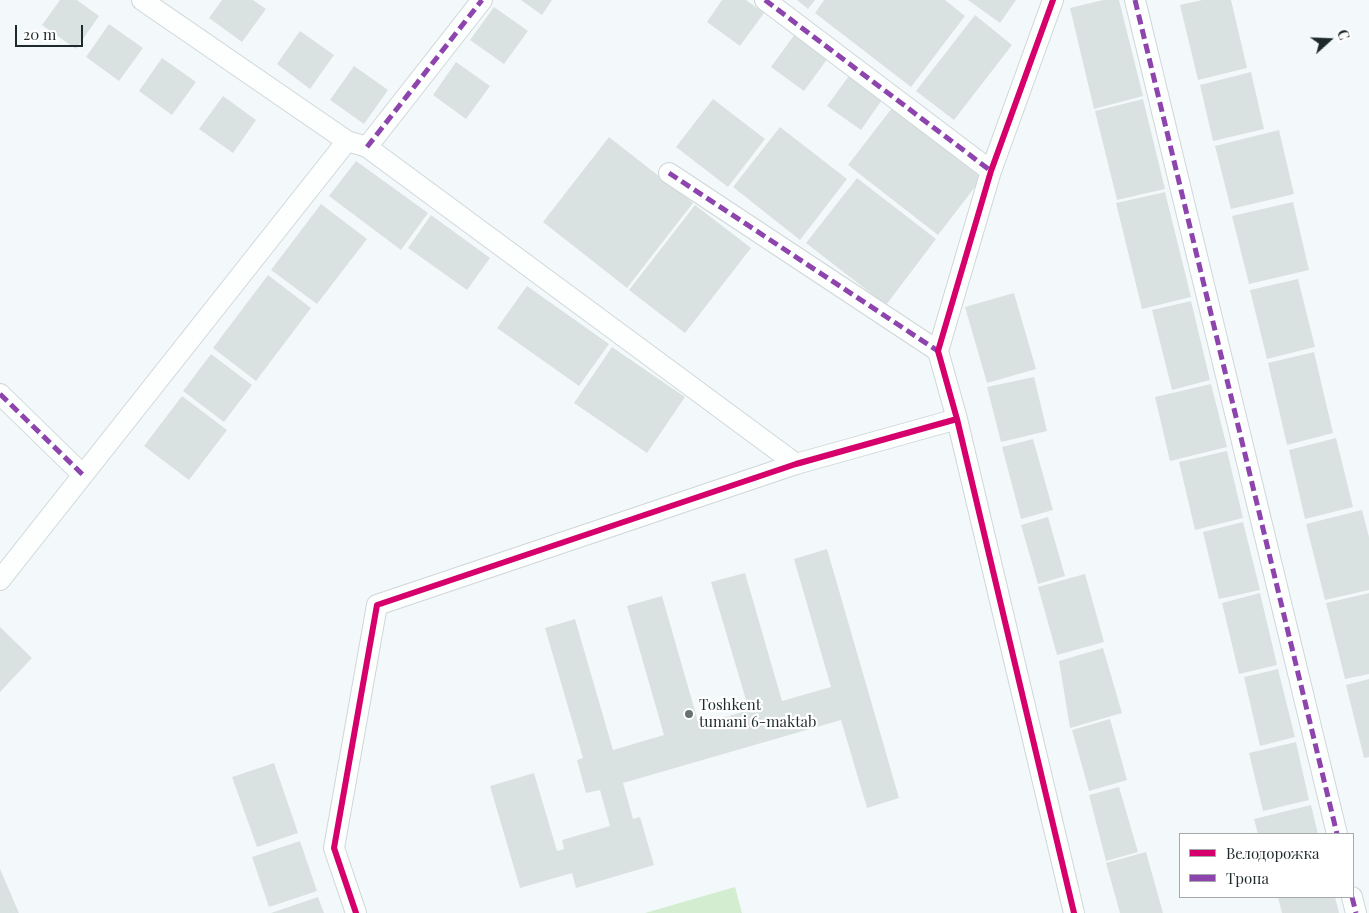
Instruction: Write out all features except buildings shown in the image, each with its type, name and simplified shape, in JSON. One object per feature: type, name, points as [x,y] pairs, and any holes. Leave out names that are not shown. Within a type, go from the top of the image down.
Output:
[{"type":"street","points":[[142,0],[347,141],[366,147],[796,464]]},
{"type":"street","points":[[366,147],[482,0]]},
{"type":"street","points":[[765,0],[991,171]]},
{"type":"street","points":[[1053,0],[991,171],[938,351],[957,419],[1074,913]]},
{"type":"street","points":[[1135,0],[1337,833]]},
{"type":"street","points":[[0,580],[347,141]]},
{"type":"street","points":[[669,173],[938,351]]},
{"type":"street","points":[[0,394],[83,475]]},
{"type":"street","points":[[356,913],[334,848],[377,605],[796,464],[957,419]]},
{"type":"street","points":[[1352,898],[1356,913]]},
{"type":"green space","points":[[735,887],[742,913],[645,913]]},
{"type":"marked path","points":[[367,147],[482,0]]},
{"type":"marked path","points":[[765,0],[991,171]]},
{"type":"marked path","points":[[1135,0],[1337,833]]},
{"type":"marked path","points":[[669,173],[938,351]]},
{"type":"marked path","points":[[0,394],[83,475]]},
{"type":"marked path","points":[[1352,898],[1356,913]]},
{"type":"cycle path","points":[[1053,0],[991,171],[938,351],[957,419],[1074,913]]},
{"type":"cycle path","points":[[356,913],[334,848],[377,605],[796,464],[957,419]]},
{"type":"place","name":"Toshkent tumani 6-maktab","points":[[689,714]]}]
